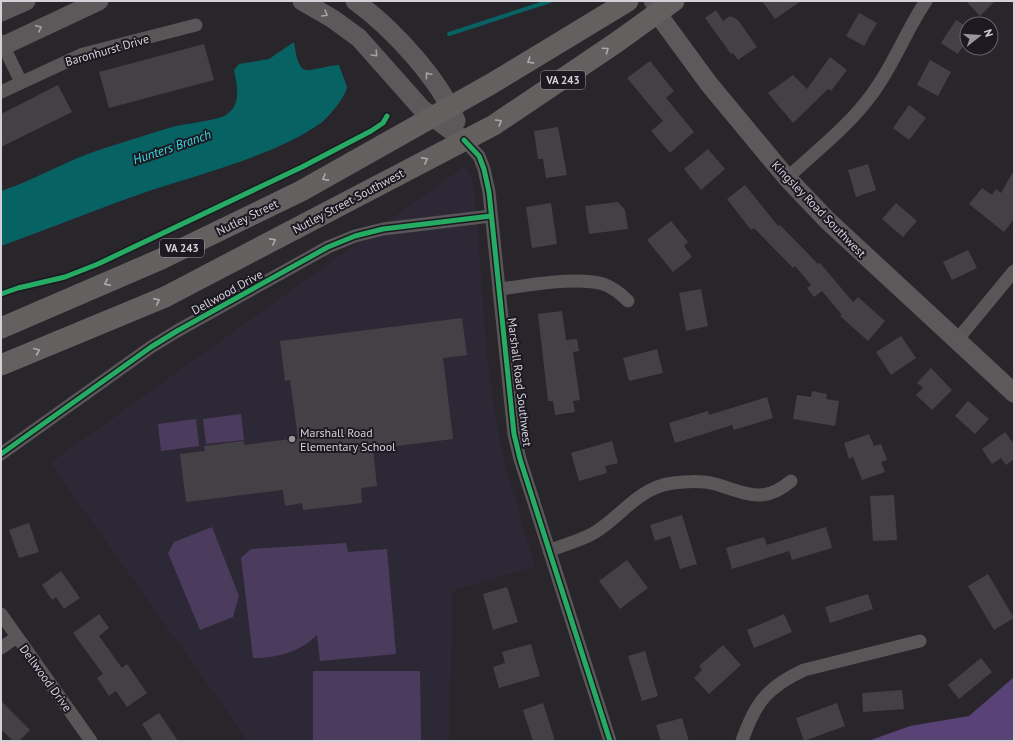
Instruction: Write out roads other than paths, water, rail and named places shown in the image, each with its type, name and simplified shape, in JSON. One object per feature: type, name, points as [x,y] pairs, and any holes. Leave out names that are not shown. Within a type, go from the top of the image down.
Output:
[{"type":"main road","name":"VA 243","points":[[451,107],[628,1]]},
{"type":"main road","name":"Nutley Street Southwest","points":[[1,365],[165,297],[494,125],[521,108],[660,5]]},
{"type":"main road","name":"Nutley Street","points":[[5,325],[161,258],[301,191],[451,107]]},
{"type":"street","points":[[1,12],[26,1]]},
{"type":"street","points":[[21,82],[2,44],[99,1]]},
{"type":"street","points":[[302,1],[333,19],[359,38],[413,99],[432,118],[464,140]]},
{"type":"street","points":[[355,1],[377,17],[399,40],[429,77],[451,107],[464,140]]},
{"type":"street","points":[[787,178],[853,117],[872,94],[890,67],[926,1]]},
{"type":"street","name":"Kingsley Road Southwest","points":[[660,5],[708,84],[787,178],[827,220],[1014,393]]},
{"type":"street","name":"Baronhurst Drive","points":[[2,90],[83,54],[196,26]]},
{"type":"street","name":"Marshall Road Southwest","points":[[464,140],[479,156],[484,169],[491,216],[514,434],[520,459],[610,741]]},
{"type":"street","name":"Dellwood Drive","points":[[1,454],[151,347],[328,247],[355,236],[383,229],[491,216]]},
{"type":"street","points":[[957,340],[1014,271]]},
{"type":"street","points":[[498,289],[590,281],[604,284],[617,291],[628,301]]},
{"type":"street","points":[[550,551],[592,534],[607,524],[636,498],[652,489],[671,483],[689,481],[707,482],[744,494],[758,496],[772,493],[791,481]]},
{"type":"street","name":"Dellwood Drive","points":[[1,614],[91,741]]},
{"type":"street","points":[[1,648],[17,637]]},
{"type":"street","points":[[742,741],[749,721],[759,704],[772,688],[787,678],[804,670],[920,641]]},
{"type":"water","points":[[294,42],[296,55],[302,68],[312,70],[339,65],[347,87],[344,96],[337,106],[321,123],[282,145],[238,163],[149,191],[1,246],[1,191],[26,182],[86,154],[172,127],[216,119],[226,115],[231,111],[236,100],[237,88],[234,70],[239,64],[269,59]]},
{"type":"waterway","name":"Hunters Branch","points":[[449,34],[550,1]]},
{"type":"place","name":"Marshall Road Elementary School","points":[[292,439]]}]
